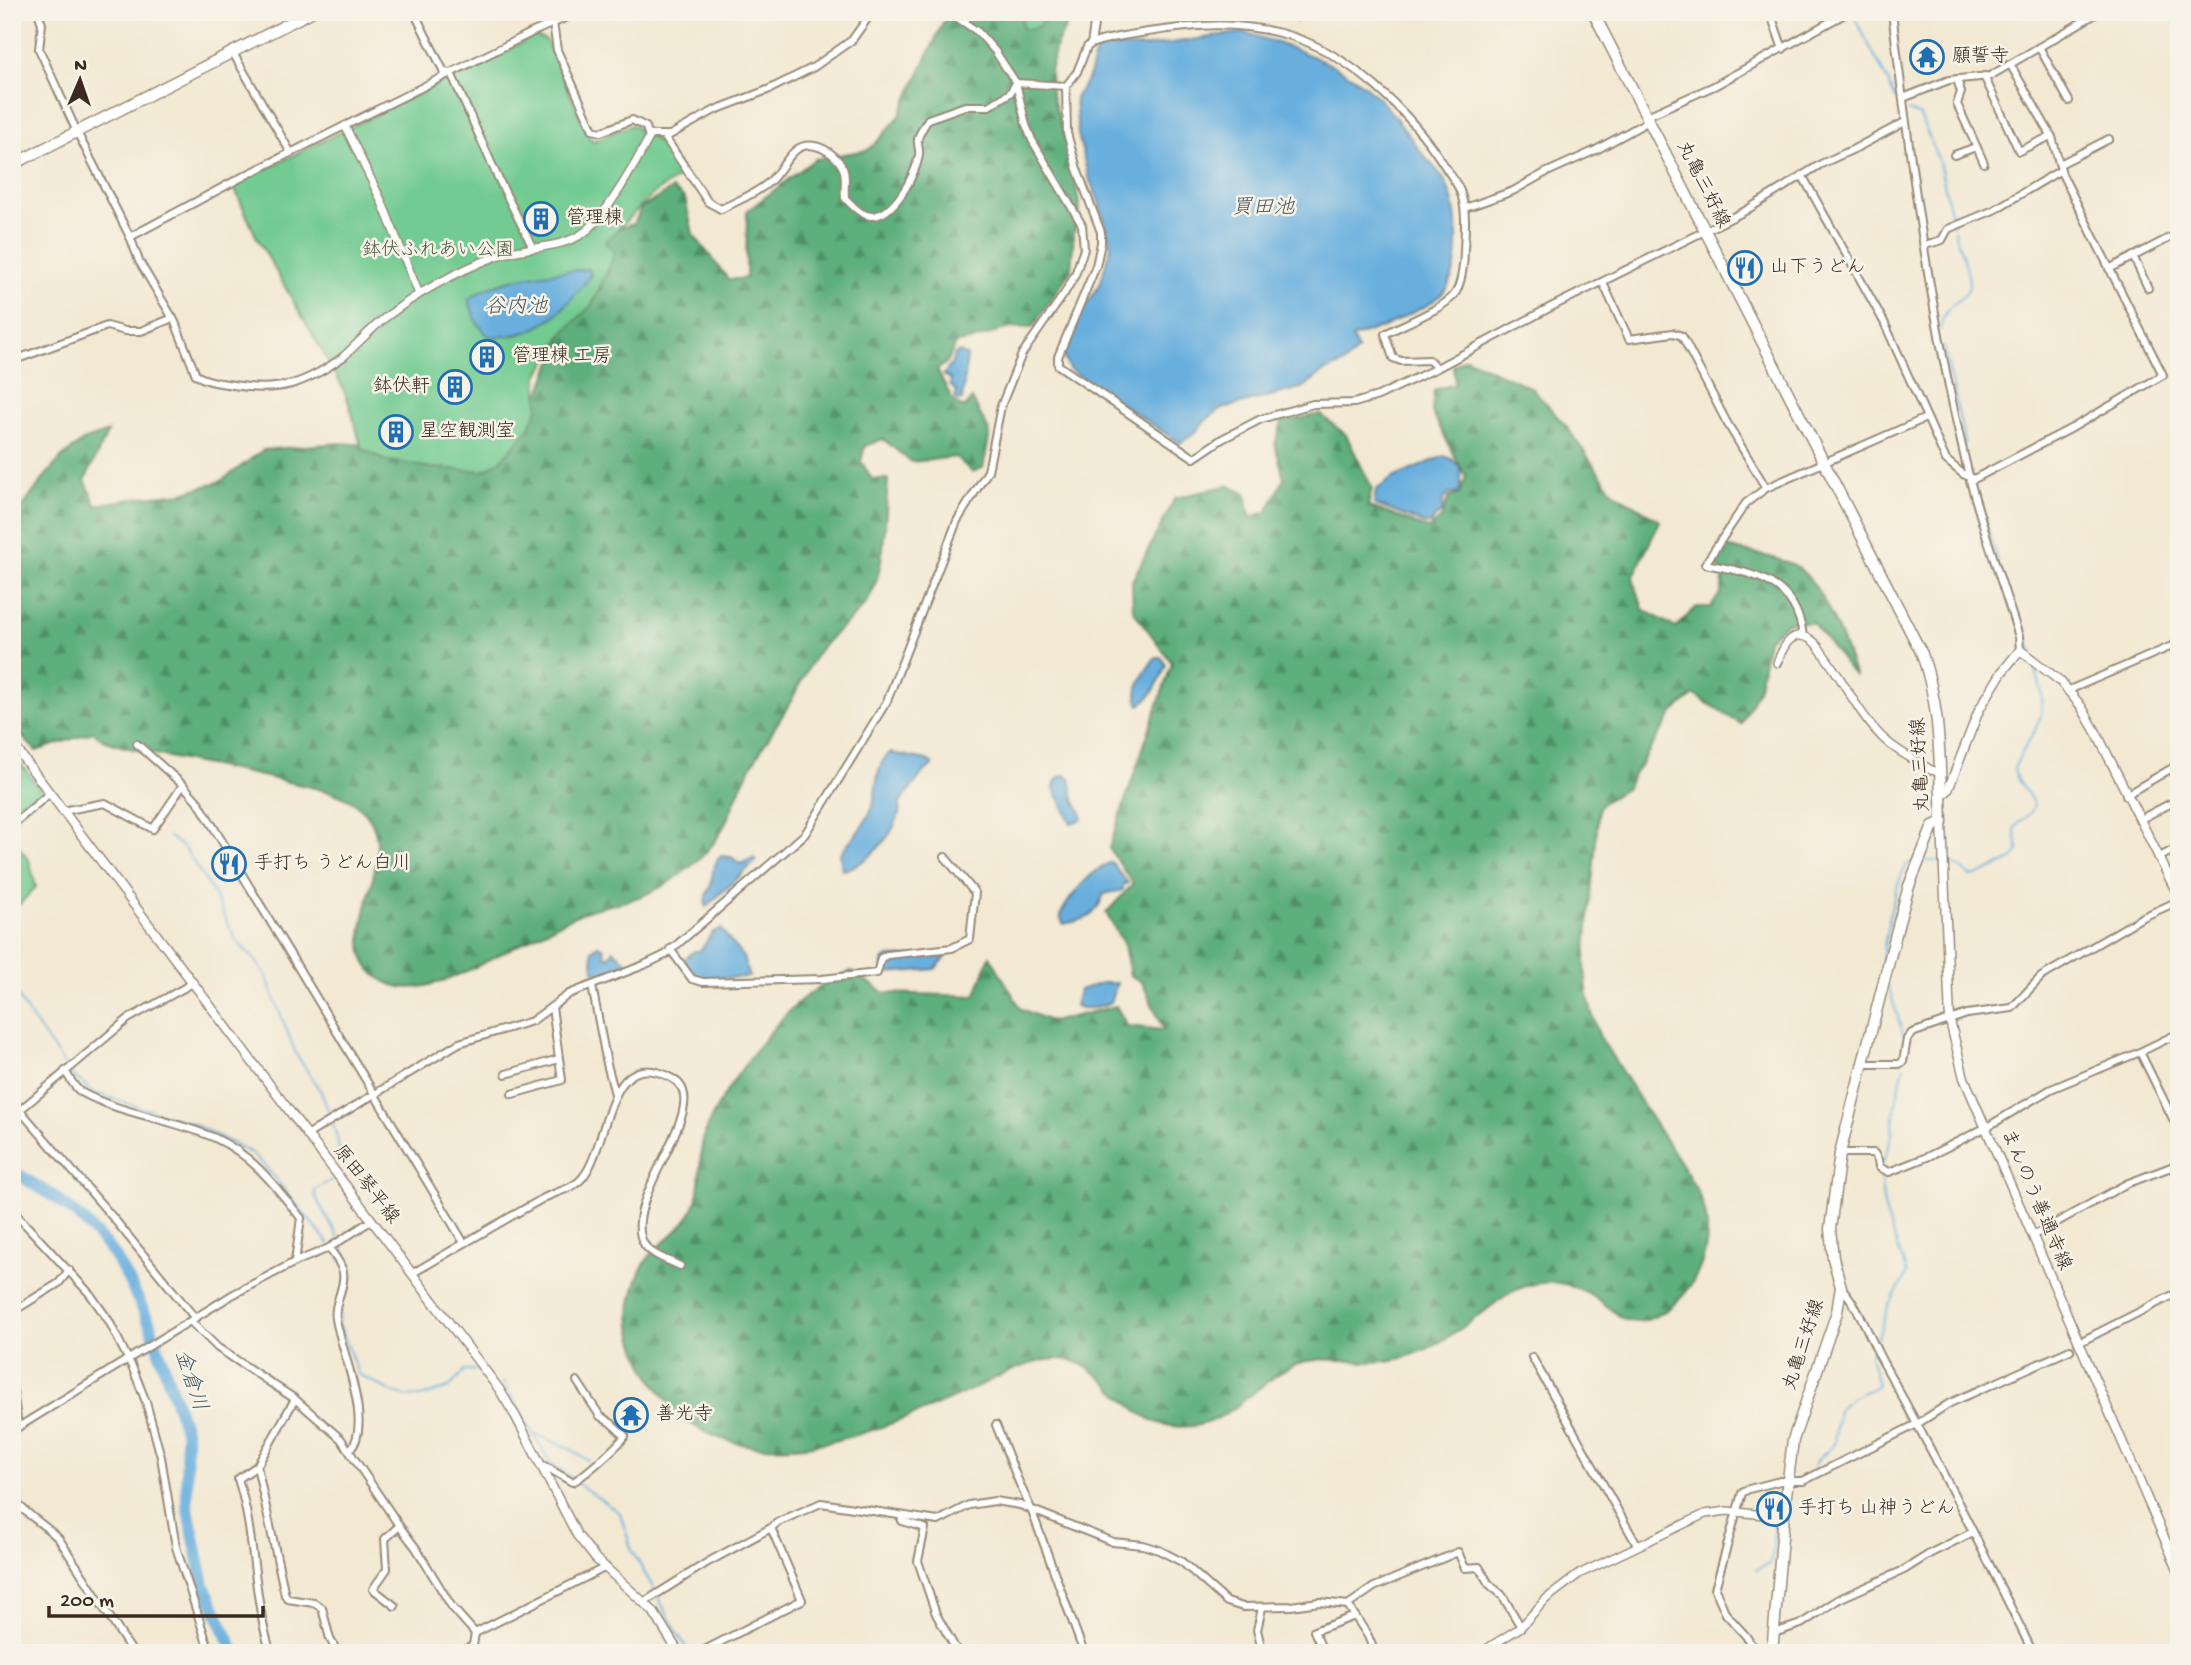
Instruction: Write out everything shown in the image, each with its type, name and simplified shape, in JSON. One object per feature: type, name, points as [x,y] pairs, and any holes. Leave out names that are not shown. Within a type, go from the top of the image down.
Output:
[{"type":"main road","points":[[12,165],[311,12]]},
{"type":"main road","name":"丸亀三好線","points":[[1593,12],[1922,654],[1936,701],[1942,822],[1933,826],[1909,886],[1840,1153],[1830,1228],[1833,1258],[1841,1287],[1836,1312],[1793,1440],[1781,1517],[1772,1653]]},
{"type":"main road","points":[[1940,797],[1948,790],[1990,688],[2020,650],[2068,690],[2098,734],[2179,897]]},
{"type":"main road","name":"原田琴平線","points":[[12,743],[499,1389],[577,1535],[606,1567],[653,1611],[680,1653]]},
{"type":"main road","name":"まんのう善通寺線","points":[[1942,822],[1950,1021],[1964,1079],[2179,1572]]},
{"type":"street","points":[[38,12],[42,24],[39,49],[139,261],[173,318],[196,375],[219,383],[273,389],[294,384],[343,357],[386,317],[419,294],[494,257],[575,238],[596,222],[649,136]]},
{"type":"street","points":[[414,12],[444,72],[451,73]]},
{"type":"street","points":[[549,12],[557,50],[593,130],[601,132],[632,120],[646,127],[649,136]]},
{"type":"street","points":[[130,237],[291,153],[579,12]]},
{"type":"street","points":[[649,136],[664,136],[715,110],[770,89],[814,67],[852,40],[872,12]]},
{"type":"street","points":[[307,1135],[459,1043],[532,1021],[569,994],[644,965],[670,949],[805,834],[876,722],[908,652],[957,521],[988,471],[1001,406],[1022,354],[1064,294],[1081,260],[1085,239],[1082,225],[1032,140],[1016,83],[995,51],[978,32],[949,12]]},
{"type":"street","points":[[965,22],[970,12]]},
{"type":"street","points":[[1091,44],[1096,12]]},
{"type":"street","points":[[1770,12],[1783,49]]},
{"type":"street","points":[[1465,208],[1513,191],[1596,150],[1645,123],[1647,116],[1714,86],[1848,12]]},
{"type":"street","points":[[1892,12],[1905,122],[1940,336],[1972,478],[2019,637],[2020,650]]},
{"type":"street","points":[[1903,98],[1957,79],[1990,76],[2099,12]]},
{"type":"street","points":[[1437,369],[1429,360],[1401,361],[1393,358],[1385,334],[1444,303],[1457,292],[1464,256],[1465,208],[1460,190],[1438,156],[1417,127],[1395,104],[1359,74],[1327,53],[1297,38],[1244,26],[1211,24],[1111,36],[1087,47],[1077,72],[1066,86],[1067,133],[1077,169],[1101,232],[1101,243],[1096,266],[1058,358],[1058,365],[1194,458],[1222,439],[1261,419],[1312,404],[1354,403],[1378,396],[1437,369],[1551,307],[1706,232],[1832,158],[1905,122]]},
{"type":"street","points":[[2039,47],[2069,101]]},
{"type":"street","points":[[233,52],[291,153]]},
{"type":"street","points":[[1972,478],[2072,428],[2163,374],[2061,167],[2051,135],[2010,64]]},
{"type":"street","points":[[451,73],[533,248]]},
{"type":"street","points":[[1984,76],[2020,151],[2051,135]]},
{"type":"street","points":[[1957,79],[1961,92],[1957,104],[1984,163]]},
{"type":"street","points":[[664,136],[708,202],[721,209],[754,194],[770,182],[797,150],[807,145],[819,146],[841,164],[845,173],[845,198],[856,210],[871,216],[891,208],[905,188],[920,153],[918,140],[928,119],[965,106],[989,106],[1010,93],[1016,83]]},
{"type":"street","points":[[1016,83],[1066,86]]},
{"type":"street","points":[[345,126],[381,200],[419,294]]},
{"type":"street","points":[[1925,245],[1942,240],[1948,229],[1994,210],[2109,139]]},
{"type":"street","points":[[1954,155],[1976,147]]},
{"type":"street","points":[[1802,176],[1884,322],[1946,460],[1972,478]]},
{"type":"street","points":[[2109,269],[2179,233]]},
{"type":"street","points":[[2133,256],[2148,288]]},
{"type":"street","points":[[1603,283],[1629,339],[1673,333],[1682,336],[1726,421],[1766,488]]},
{"type":"street","points":[[12,361],[107,326],[141,331],[173,318]]},
{"type":"street","points":[[1803,636],[1796,608],[1779,588],[1732,569],[1705,564],[1746,503],[1766,488],[1926,418]]},
{"type":"street","points":[[1777,663],[1783,644],[1791,638],[1803,636],[1815,642],[1882,738],[1931,770],[1939,772]]},
{"type":"street","points":[[2068,690],[2179,643]]},
{"type":"street","points":[[137,744],[199,803],[464,1243]]},
{"type":"street","points":[[2126,795],[2179,764]]},
{"type":"street","points":[[62,811],[104,803],[153,829],[183,785]]},
{"type":"street","points":[[12,825],[50,793]]},
{"type":"street","points":[[2139,820],[2179,799]]},
{"type":"street","points":[[2158,858],[2179,847]]},
{"type":"street","points":[[670,949],[692,979],[703,982],[822,979],[877,973],[881,958],[887,955],[959,947],[970,939],[975,893],[945,857]]},
{"type":"street","points":[[1861,1065],[1903,1062],[1907,1039],[1912,1033],[1985,1010],[2012,1008],[2041,977],[2131,923],[2176,902],[2179,897]]},
{"type":"street","points":[[20,1110],[128,1019],[193,983]]},
{"type":"street","points":[[592,986],[615,1094]]},
{"type":"street","points":[[512,1094],[562,1080],[552,1007]]},
{"type":"street","points":[[1840,1153],[1874,1153],[1878,1167],[1889,1172],[1927,1157],[1987,1127],[2051,1089],[2179,1033]]},
{"type":"street","points":[[2140,1052],[2179,1131]]},
{"type":"street","points":[[506,1074],[559,1059]]},
{"type":"street","points":[[67,1070],[79,1091],[112,1105],[215,1138],[254,1161],[302,1218],[295,1262]]},
{"type":"street","points":[[413,1273],[545,1197],[574,1186],[584,1176],[596,1154],[615,1094],[624,1079],[634,1072],[645,1070],[674,1079],[683,1090],[684,1115],[659,1165],[639,1219],[645,1246],[680,1266]]},
{"type":"street","points":[[12,1101],[115,1220],[192,1320],[218,1348],[295,1399],[350,1450],[452,1607],[475,1633],[474,1649],[460,1653]]},
{"type":"street","points":[[2034,1235],[2126,1184],[2179,1164]]},
{"type":"street","points":[[12,1210],[69,1269],[109,1321],[128,1360],[146,1402],[161,1457],[176,1547],[210,1653]]},
{"type":"street","points":[[12,1225],[21,1219]]},
{"type":"street","points":[[12,1383],[15,1429],[232,1295],[334,1245],[372,1220]]},
{"type":"street","points":[[334,1245],[344,1274],[335,1316],[352,1377],[359,1428],[357,1439],[350,1450]]},
{"type":"street","points":[[12,1312],[59,1283],[69,1269]]},
{"type":"street","points":[[1841,1287],[1851,1298],[1917,1423],[2033,1653]]},
{"type":"street","points":[[2078,1343],[2179,1292]]},
{"type":"street","points":[[1756,1653],[1746,1636],[1726,1614],[1715,1589],[1739,1512],[1742,1493],[1787,1480],[1803,1481],[1917,1423],[1950,1403],[2070,1350]]},
{"type":"street","points":[[1532,1357],[1637,1545]]},
{"type":"street","points":[[541,1464],[576,1481],[620,1444],[625,1436],[600,1416],[577,1381]]},
{"type":"street","points":[[271,1653],[260,1614],[247,1509],[238,1479],[257,1466],[295,1399]]},
{"type":"street","points":[[996,1425],[1031,1509],[1084,1653]]},
{"type":"street","points":[[257,1466],[285,1595],[288,1599],[322,1608],[330,1639],[338,1653]]},
{"type":"street","points":[[12,1498],[59,1539],[133,1653]]},
{"type":"street","points":[[644,1602],[778,1522],[821,1503],[938,1521],[969,1505],[995,1501],[1031,1509],[1113,1542],[1143,1545],[1159,1550],[1182,1562],[1227,1602],[1243,1607],[1262,1608],[1319,1602],[1348,1605],[1374,1587],[1458,1552],[1465,1568],[1479,1567],[1489,1584],[1502,1595],[1521,1627]]},
{"type":"street","points":[[1480,1653],[1521,1627],[1546,1599],[1579,1574],[1705,1514],[1727,1511],[1781,1517]]},
{"type":"street","points":[[901,1516],[906,1524],[925,1528],[918,1561],[936,1614],[956,1651],[947,1653]]},
{"type":"street","points":[[395,1606],[373,1589],[387,1569],[385,1539],[399,1526]]},
{"type":"street","points":[[699,1653],[802,1600],[771,1528]]},
{"type":"street","points":[[1774,1633],[1801,1624],[1839,1599],[1904,1570],[1973,1532]]},
{"type":"street","points":[[475,1633],[606,1567]]},
{"type":"street","points":[[1348,1605],[1376,1653]]},
{"type":"street","points":[[1262,1608],[1257,1630],[1263,1653]]},
{"type":"street","points":[[1323,1651],[1314,1631],[1355,1616]]},
{"type":"green space","points":[[948,12],[1074,12],[1057,43],[1050,71],[1051,92],[1072,161],[1080,210],[1074,232],[1071,270],[1032,328],[1013,328],[956,343],[947,362],[937,370],[954,403],[964,408],[972,399],[990,433],[983,468],[972,472],[956,457],[911,462],[883,439],[865,446],[861,461],[872,479],[888,479],[883,548],[874,588],[863,607],[818,652],[749,770],[718,836],[702,856],[683,873],[643,895],[589,910],[457,976],[423,986],[407,988],[393,985],[371,971],[362,952],[362,929],[377,853],[375,830],[363,810],[355,804],[336,794],[314,788],[121,746],[103,740],[93,732],[36,751],[12,726],[12,522],[61,458],[83,441],[108,432],[85,480],[96,505],[183,493],[221,481],[263,450],[339,443],[398,447],[538,398],[564,331],[601,289],[599,246],[611,230],[634,224],[641,208],[672,189],[685,198],[693,234],[729,280],[746,278],[747,211],[815,159],[868,150],[876,143],[899,117]]},
{"type":"green space","points":[[1021,12],[1051,12],[1039,25],[1023,29]]},
{"type":"green space","name":"鉢伏ふれあい公園","points":[[535,36],[546,40],[593,141],[631,125],[661,145],[683,174],[653,194],[605,242],[615,253],[592,305],[562,334],[538,376],[538,409],[529,429],[501,460],[483,471],[432,468],[385,460],[362,449],[342,386],[257,238],[233,185]]},
{"type":"green space","points":[[1466,358],[1532,388],[1566,426],[1612,491],[1660,521],[1633,578],[1643,609],[1676,628],[1696,607],[1711,607],[1721,592],[1724,575],[1715,563],[1726,547],[1780,560],[1805,573],[1814,585],[1832,616],[1855,677],[1813,623],[1788,622],[1768,639],[1759,687],[1741,724],[1694,695],[1673,713],[1625,789],[1599,807],[1585,961],[1589,998],[1599,1035],[1688,1174],[1702,1202],[1707,1239],[1701,1264],[1690,1286],[1678,1301],[1666,1310],[1637,1322],[1622,1317],[1577,1288],[1553,1283],[1529,1285],[1505,1296],[1459,1330],[1426,1349],[1391,1360],[1371,1362],[1321,1359],[1302,1362],[1277,1375],[1223,1416],[1191,1426],[1171,1426],[1154,1421],[1140,1413],[1087,1367],[1072,1361],[1055,1359],[1019,1368],[894,1422],[822,1443],[785,1447],[749,1446],[715,1436],[683,1418],[657,1387],[638,1352],[631,1327],[631,1303],[646,1261],[683,1224],[693,1210],[698,1193],[704,1136],[720,1103],[746,1064],[775,1027],[801,1000],[851,971],[885,993],[975,996],[990,956],[1021,1009],[1052,1022],[1116,1006],[1127,1026],[1164,1030],[1142,982],[1130,975],[1124,945],[1106,913],[1133,884],[1109,848],[1172,663],[1133,610],[1132,581],[1175,498],[1229,485],[1246,494],[1250,517],[1267,512],[1284,479],[1275,444],[1282,422],[1320,414],[1346,435],[1372,488],[1368,506],[1429,529],[1442,517],[1448,498],[1459,494],[1466,477],[1432,412],[1434,390],[1455,384],[1453,365]]},
{"type":"green space","points":[[12,752],[43,793],[12,818]]},
{"type":"green space","points":[[12,838],[29,860],[36,887],[12,912]]},
{"type":"water","name":"買田池","points":[[1244,32],[1295,49],[1331,65],[1365,86],[1384,105],[1441,176],[1449,191],[1456,219],[1455,265],[1446,289],[1433,301],[1383,328],[1352,338],[1358,350],[1343,364],[1323,372],[1304,387],[1221,409],[1180,443],[1069,369],[1063,356],[1073,326],[1100,284],[1111,246],[1098,199],[1088,176],[1078,134],[1075,98],[1088,79],[1096,52],[1106,47],[1145,47]]},
{"type":"water","name":"谷内池","points":[[588,269],[591,275],[567,303],[534,329],[520,334],[488,336],[476,321],[469,300],[480,292],[526,277]]},
{"type":"water","points":[[960,352],[967,356],[962,400],[957,401],[957,392],[950,385],[951,379],[943,375],[955,354]]},
{"type":"water","points":[[1444,456],[1459,466],[1459,493],[1449,494],[1443,499],[1442,513],[1435,517],[1431,524],[1374,504],[1376,490],[1393,478]]},
{"type":"water","points":[[1157,657],[1161,657],[1166,665],[1152,693],[1139,705],[1137,693],[1140,681]]},
{"type":"water","points":[[890,753],[927,760],[933,764],[900,803],[895,824],[881,845],[862,862],[842,870],[840,854],[867,818],[873,804],[881,764]]},
{"type":"water","points":[[1064,775],[1070,778],[1074,800],[1081,811],[1082,819],[1071,823],[1054,788],[1057,780]]},
{"type":"water","points":[[720,856],[731,857],[741,864],[754,857],[756,861],[706,907],[706,897]]},
{"type":"water","points":[[1111,862],[1128,883],[1123,885],[1123,890],[1104,894],[1097,909],[1089,916],[1063,924],[1060,915],[1076,892],[1096,872]]},
{"type":"water","points":[[721,929],[743,957],[749,977],[696,979],[684,960],[694,951],[700,951],[713,932]]},
{"type":"water","points":[[598,945],[604,948],[605,955],[609,957],[614,950],[632,967],[608,974],[594,971],[592,950]]},
{"type":"water","points":[[949,954],[935,969],[889,973],[885,972],[882,962],[889,957]]},
{"type":"water","points":[[1102,983],[1117,983],[1110,1002],[1093,1008],[1075,1006],[1079,990]]},
{"type":"waterway","points":[[1855,18],[1896,100]]},
{"type":"waterway","points":[[1908,111],[1920,116],[1939,161],[1953,225]]},
{"type":"waterway","points":[[1941,331],[1945,314],[1964,295],[1969,285],[1966,266],[1954,230]]},
{"type":"waterway","points":[[1944,347],[1965,444]]},
{"type":"waterway","points":[[1980,504],[1998,562]]},
{"type":"waterway","points":[[2015,617],[2026,630],[2033,655]]},
{"type":"waterway","points":[[1948,863],[1960,867],[1970,876],[1976,876],[2012,860],[2018,852],[2015,829],[2034,806],[2017,779],[2014,769],[2037,726],[2042,707],[2041,689],[2034,664]]},
{"type":"waterway","points":[[168,836],[185,849],[212,891],[237,942],[265,974],[296,1054],[321,1092],[331,1117]]},
{"type":"waterway","points":[[1924,861],[1939,861]]},
{"type":"waterway","points":[[1882,967],[1897,888],[1906,866],[1915,862]]},
{"type":"waterway","points":[[1888,985],[1903,1034]]},
{"type":"waterway","points":[[12,987],[67,1068]]},
{"type":"waterway","points":[[1882,1166],[1892,1134],[1904,1066]]},
{"type":"waterway","points":[[70,1073],[94,1093],[194,1124],[251,1153],[329,1244]]},
{"type":"waterway","points":[[333,1123],[340,1163]]},
{"type":"waterway","name":"金倉川","points":[[12,1171],[55,1197],[84,1221],[113,1253],[150,1324],[186,1433],[187,1504],[204,1585],[235,1653]]},
{"type":"waterway","points":[[1876,1343],[1888,1307],[1907,1274],[1889,1224],[1883,1198],[1882,1172]]},
{"type":"waterway","points":[[333,1179],[315,1190],[315,1195],[339,1239],[348,1267]]},
{"type":"waterway","points":[[339,1257],[348,1268],[346,1283]]},
{"type":"waterway","points":[[339,1320],[341,1302]]},
{"type":"waterway","points":[[340,1326],[358,1374],[394,1393],[420,1397],[449,1388],[464,1371],[476,1370]]},
{"type":"waterway","points":[[1814,1470],[1816,1462],[1834,1444],[1838,1410],[1852,1398],[1878,1385],[1870,1356],[1873,1348]]},
{"type":"waterway","points":[[503,1382],[549,1461],[573,1479]]},
{"type":"waterway","points":[[537,1435],[567,1447],[589,1461]]},
{"type":"waterway","points":[[577,1483],[620,1513],[632,1551],[655,1591]]},
{"type":"waterway","points":[[1774,1513],[1775,1501],[1783,1485]]},
{"type":"waterway","points":[[1756,1570],[1769,1564],[1774,1519]]},
{"type":"waterway","points":[[657,1596],[689,1653]]},
{"type":"place","name":"願誓寺","points":[[1927,57]]},
{"type":"place","name":"管理棟","points":[[541,219]]},
{"type":"place","name":"山下うどん","points":[[1745,268]]},
{"type":"place","name":"管理棟 工房","points":[[487,357]]},
{"type":"place","name":"鉢伏軒","points":[[455,387]]},
{"type":"place","name":"星空観測室","points":[[396,432]]},
{"type":"place","name":"手打ち うどん白川","points":[[229,864]]},
{"type":"place","name":"善光寺","points":[[631,1415]]},
{"type":"place","name":"手打ち 山神うどん","points":[[1774,1509]]}]
